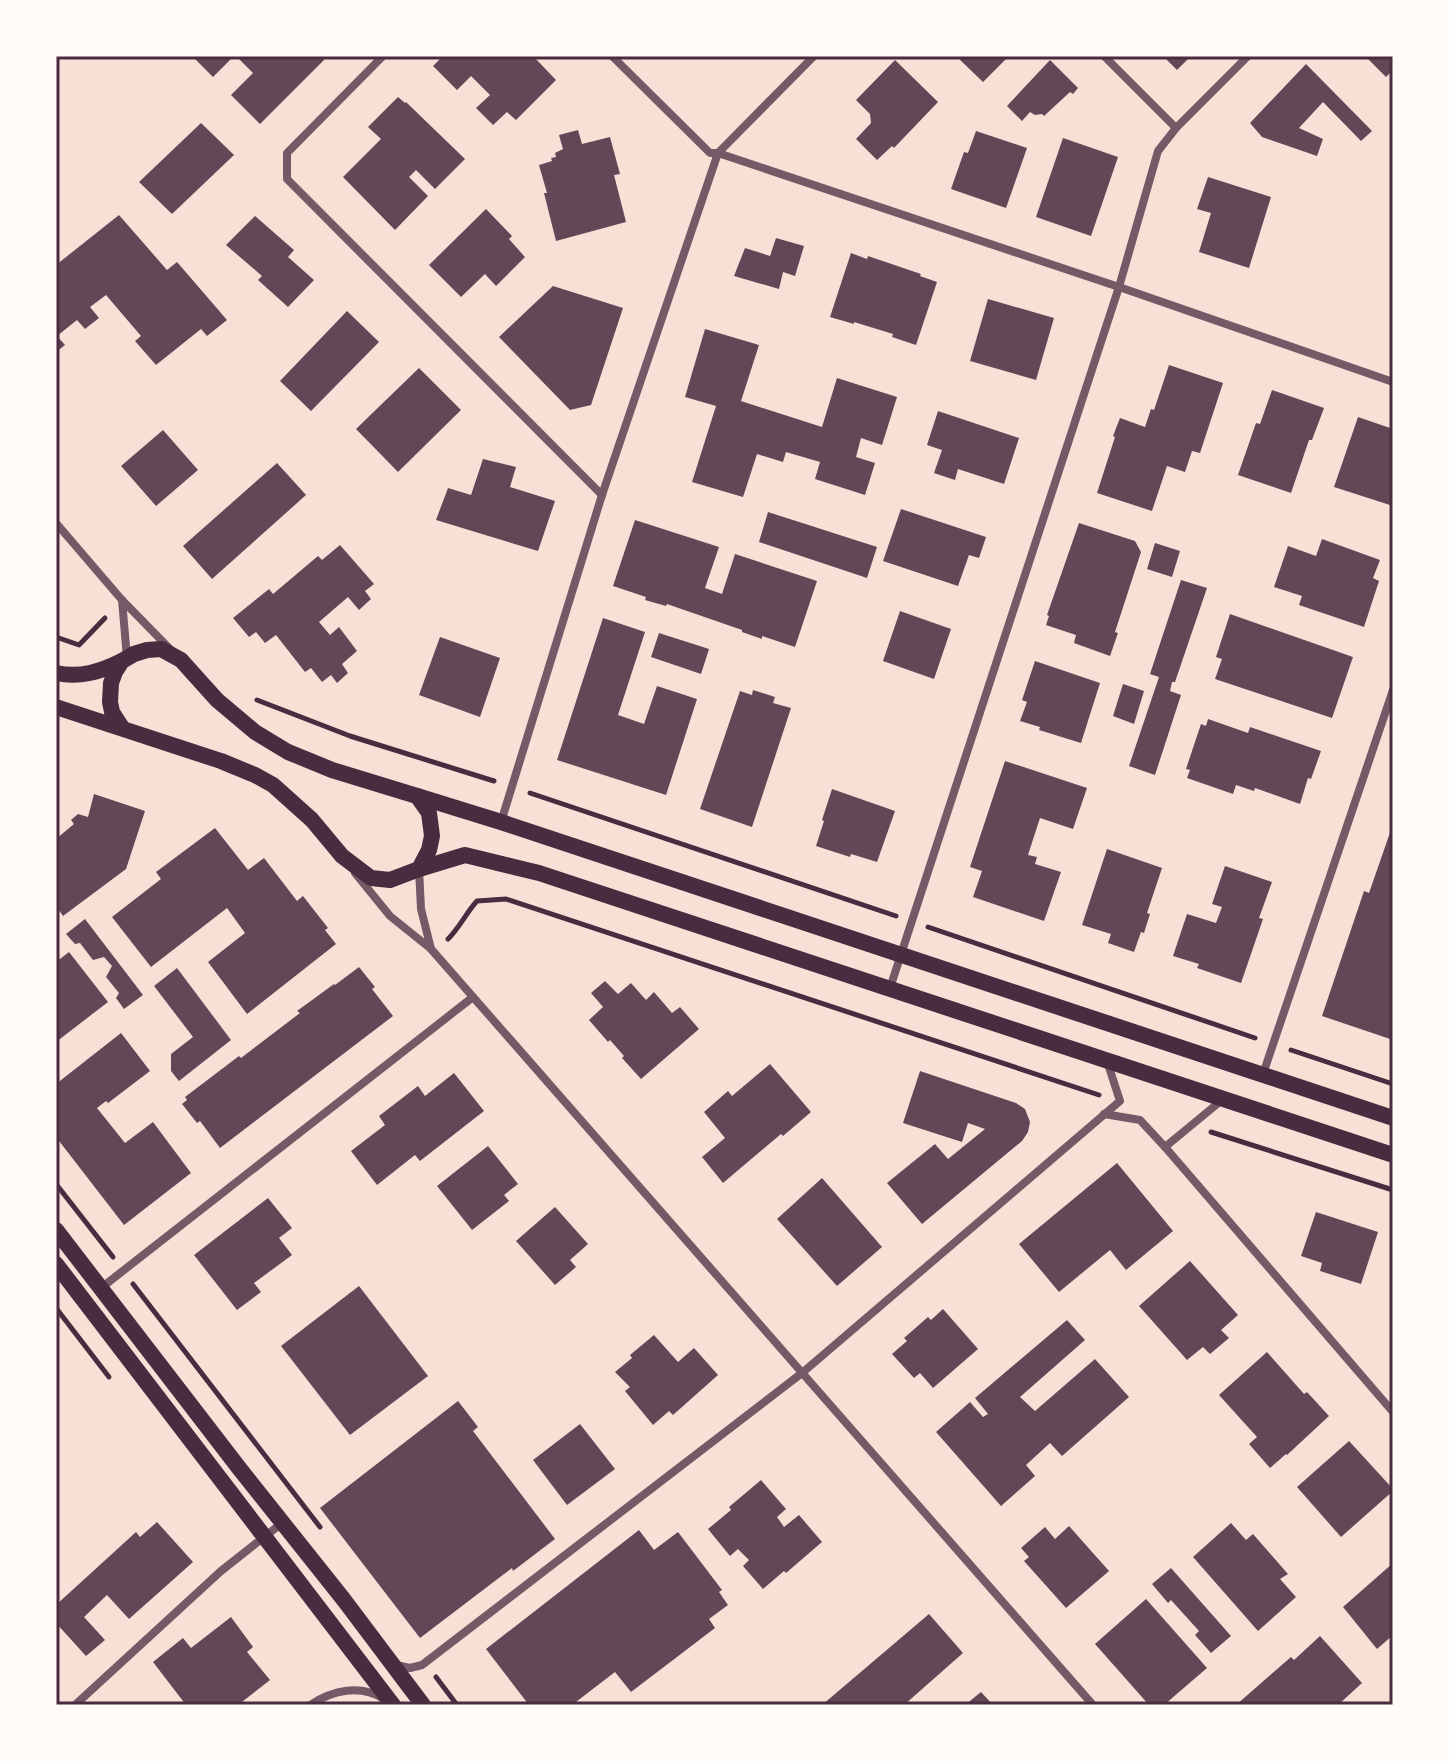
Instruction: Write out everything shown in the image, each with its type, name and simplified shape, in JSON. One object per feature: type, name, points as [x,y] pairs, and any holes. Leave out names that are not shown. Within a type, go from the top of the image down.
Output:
[{"type":"main road","points":[[56,673],[72,676],[86,674],[147,650],[161,649],[181,660],[217,700],[255,732],[288,752],[332,770],[501,822],[1393,1118]]},
{"type":"main road","points":[[123,729],[112,712],[110,702],[111,683],[124,660]]},
{"type":"main road","points":[[56,707],[255,775],[273,785],[312,820],[342,856],[371,878],[390,880],[465,855],[539,873],[1393,1155]]},
{"type":"main road","points":[[417,796],[429,813],[432,836],[419,869]]},
{"type":"main road","points":[[58,1236],[423,1705]]},
{"type":"main road","points":[[56,1264],[392,1705]]},
{"type":"street","points":[[383,56],[287,153],[287,179],[602,495]]},
{"type":"street","points":[[612,56],[710,153],[718,153],[1119,287],[1393,382]]},
{"type":"street","points":[[501,822],[602,495],[718,153],[814,56]]},
{"type":"street","points":[[1104,56],[1176,128]]},
{"type":"street","points":[[890,988],[1119,287],[1158,151],[1176,128],[1248,56]]},
{"type":"street","points":[[56,523],[122,600],[181,660]]},
{"type":"street","points":[[122,600],[124,660]]},
{"type":"street","points":[[1263,1075],[1393,690]]},
{"type":"street","points":[[342,856],[390,916],[431,949],[1093,1705]]},
{"type":"street","points":[[419,869],[421,909],[431,949]]},
{"type":"street","points":[[101,1288],[473,997]]},
{"type":"street","points":[[387,1656],[404,1668],[416,1667],[424,1662],[802,1373],[1120,1101],[1107,1060]]},
{"type":"street","points":[[1165,1147],[1224,1099]]},
{"type":"street","points":[[1104,1114],[1140,1120],[1393,1412]]},
{"type":"street","points":[[75,1705],[221,1571],[282,1522]]},
{"type":"street","points":[[310,1705],[325,1695],[351,1690],[369,1692],[392,1705]]},
{"type":"path","points":[[56,637],[79,645],[122,600]]},
{"type":"path","points":[[252,698],[350,736],[511,787],[1393,1084]]},
{"type":"path","points":[[458,929],[477,901],[506,899],[1120,1101]]},
{"type":"path","points":[[1193,1126],[1393,1190]]},
{"type":"path","points":[[56,1184],[322,1530]]},
{"type":"path","points":[[424,1662],[457,1705]]},
{"type":"building","points":[[192,56],[234,56],[213,77]]},
{"type":"building","points":[[236,56],[320,56],[324,60],[260,124],[231,95],[253,73]]},
{"type":"building","points":[[443,56],[533,56],[556,80],[516,120],[507,112],[493,125],[476,108],[490,95],[471,76],[457,90],[433,66]]},
{"type":"building","points":[[956,56],[1009,56],[983,82]]},
{"type":"building","points":[[1163,56],[1191,56],[1177,70]]},
{"type":"building","points":[[1365,56],[1393,56],[1393,70],[1386,77]]},
{"type":"building","points":[[895,60],[938,102],[894,148],[892,146],[877,160],[856,139],[871,123],[870,114],[856,100]]},
{"type":"building","points":[[1050,60],[1078,88],[1044,116],[1030,112],[1022,121],[1007,106]]},
{"type":"building","points":[[1306,64],[1372,131],[1361,141],[1323,102],[1299,128],[1323,139],[1317,156],[1262,137],[1250,123]]},
{"type":"building","points":[[398,97],[465,159],[435,189],[416,170],[409,177],[428,196],[395,230],[343,177],[381,139],[368,127]]},
{"type":"building","points":[[201,123],[234,155],[172,214],[139,182]]},
{"type":"building","points":[[578,130],[582,144],[610,137],[620,174],[614,175],[626,222],[556,241],[539,165],[552,161],[555,153],[563,149],[559,135]]},
{"type":"building","points":[[976,131],[1027,148],[1006,208],[951,189],[964,152],[968,153]]},
{"type":"building","points":[[1063,138],[1118,157],[1091,236],[1036,217]]},
{"type":"building","points":[[1208,177],[1271,197],[1249,268],[1199,252],[1211,213],[1197,209]]},
{"type":"building","points":[[486,209],[512,236],[509,239],[525,257],[496,286],[485,274],[461,297],[429,265]]},
{"type":"building","points":[[119,215],[167,270],[177,262],[227,320],[207,336],[201,329],[156,365],[135,341],[141,336],[106,295],[90,307],[99,318],[85,329],[77,320],[57,336],[65,345],[56,352],[56,265]]},
{"type":"building","points":[[255,216],[294,250],[288,257],[314,280],[288,307],[258,280],[262,276],[226,245]]},
{"type":"building","points":[[776,238],[804,246],[795,276],[783,272],[779,289],[734,276],[745,248],[770,256]]},
{"type":"building","points":[[851,253],[867,259],[868,256],[937,282],[916,345],[892,337],[893,334],[830,317]]},
{"type":"building","points":[[553,286],[623,308],[591,405],[570,410],[499,337]]},
{"type":"building","points":[[988,299],[1054,318],[1036,380],[970,361]]},
{"type":"building","points":[[347,311],[379,342],[311,411],[280,381]]},
{"type":"building","points":[[705,329],[759,345],[741,401],[822,427],[837,378],[897,397],[882,445],[861,438],[856,457],[875,463],[865,495],[815,479],[820,462],[786,452],[783,462],[757,454],[743,497],[692,482],[716,406],[685,397]]},
{"type":"building","points":[[1169,365],[1223,383],[1200,453],[1192,451],[1185,472],[1167,466],[1152,511],[1097,493],[1120,418],[1145,427]]},
{"type":"building","points":[[419,368],[461,410],[398,472],[356,429]]},
{"type":"building","points":[[1272,390],[1324,408],[1312,440],[1309,440],[1291,493],[1238,475],[1256,423],[1260,424]]},
{"type":"building","points":[[938,411],[1019,438],[1004,484],[958,469],[955,480],[934,473],[942,450],[927,445]]},
{"type":"building","points":[[1358,417],[1393,429],[1393,506],[1334,487]]},
{"type":"building","points":[[163,430],[198,470],[156,506],[121,466]]},
{"type":"building","points":[[483,459],[516,467],[510,487],[555,501],[538,551],[436,520],[448,488],[471,495]]},
{"type":"building","points":[[277,463],[306,495],[212,579],[183,546]]},
{"type":"building","points":[[901,509],[986,537],[979,558],[969,555],[958,586],[883,561]]},
{"type":"building","points":[[768,512],[877,547],[867,578],[759,542]]},
{"type":"building","points":[[635,520],[719,547],[705,588],[722,594],[735,554],[817,581],[795,647],[762,636],[762,639],[667,604],[645,600],[646,597],[613,586]]},
{"type":"building","points":[[1079,523],[1135,541],[1141,552],[1110,656],[1074,643],[1076,635],[1046,625]]},
{"type":"building","points":[[1322,539],[1380,560],[1373,578],[1379,581],[1364,627],[1299,605],[1302,596],[1274,587],[1288,546],[1316,556]]},
{"type":"building","points":[[1155,543],[1180,551],[1172,577],[1147,569]]},
{"type":"building","points":[[340,545],[374,584],[365,591],[371,599],[359,610],[348,597],[319,622],[330,635],[339,627],[357,651],[342,664],[348,673],[337,683],[331,675],[322,682],[311,668],[305,672],[276,635],[265,643],[256,632],[249,637],[233,618],[269,589],[273,594],[318,556],[322,560]]},
{"type":"building","points":[[1181,580],[1207,588],[1175,682],[1172,682],[1170,691],[1181,695],[1155,775],[1129,766],[1159,677],[1150,674]]},
{"type":"building","points":[[900,611],[951,629],[934,679],[883,661]]},
{"type":"building","points":[[1230,614],[1353,657],[1332,718],[1215,679],[1222,659],[1216,657]]},
{"type":"building","points":[[603,618],[645,632],[618,715],[644,724],[657,686],[697,699],[666,795],[557,760]]},
{"type":"building","points":[[659,633],[709,649],[701,674],[651,657]]},
{"type":"building","points":[[440,637],[500,658],[480,717],[419,695]]},
{"type":"building","points":[[1035,661],[1100,683],[1081,743],[1020,721],[1027,702],[1022,700]]},
{"type":"building","points":[[1123,684],[1144,691],[1134,724],[1113,716]]},
{"type":"building","points":[[753,690],[775,697],[773,703],[791,708],[752,827],[700,809],[740,691],[752,695]]},
{"type":"building","points":[[1208,719],[1248,733],[1250,727],[1321,751],[1300,804],[1255,788],[1254,791],[1236,785],[1233,794],[1187,778],[1190,770],[1186,769],[1201,724],[1206,726]]},
{"type":"building","points":[[1005,761],[1087,788],[1073,829],[1040,818],[1028,855],[1037,857],[1035,864],[1061,872],[1044,921],[973,897],[982,871],[970,867]]},
{"type":"building","points":[[832,789],[895,811],[877,862],[816,846]]},
{"type":"building","points":[[94,794],[145,811],[126,869],[63,916],[56,906],[56,839],[74,824],[71,820],[78,814],[88,817]]},
{"type":"building","points":[[1393,824],[1393,1040],[1322,1016],[1364,891],[1369,893]]},
{"type":"building","points":[[215,828],[248,870],[264,858],[297,901],[303,896],[328,928],[325,930],[336,944],[247,1014],[208,962],[245,933],[227,908],[151,967],[112,917],[161,879],[156,872]]},
{"type":"building","points":[[1107,849],[1162,868],[1147,913],[1150,914],[1144,933],[1141,932],[1134,952],[1108,943],[1111,934],[1082,925]]},
{"type":"building","points":[[1225,866],[1272,882],[1241,983],[1173,956],[1187,914],[1216,923],[1222,907],[1212,904]]},
{"type":"building","points":[[85,919],[143,995],[124,1009],[116,998],[119,993],[106,977],[112,966],[104,957],[93,960],[80,943],[75,944],[66,934]]},
{"type":"building","points":[[69,952],[108,1002],[56,1042],[56,962]]},
{"type":"building","points":[[359,967],[393,1016],[220,1148],[200,1121],[197,1123],[182,1104],[187,1100],[185,1097]]},
{"type":"building","points":[[177,968],[231,1040],[179,1081],[171,1071],[171,1054],[193,1037],[154,986]]},
{"type":"building","points":[[605,981],[618,994],[631,983],[646,1000],[654,992],[672,1013],[680,1007],[699,1029],[641,1079],[610,1040],[608,1042],[589,1020],[603,1007],[591,993]]},
{"type":"building","points":[[121,1033],[150,1071],[97,1108],[125,1143],[153,1122],[191,1173],[124,1225],[56,1137],[56,1084]]},
{"type":"building","points":[[770,1064],[811,1112],[723,1183],[702,1157],[725,1138],[704,1112],[728,1091],[732,1096]]},
{"type":"building","points":[[920,1071],[1016,1103],[1025,1109],[1030,1122],[1022,1141],[922,1224],[887,1183],[935,1144],[948,1159],[985,1129],[968,1123],[962,1142],[903,1123]]},
{"type":"building","points":[[454,1073],[484,1111],[420,1161],[415,1155],[377,1185],[351,1151],[385,1125],[379,1116],[418,1086],[425,1096]]},
{"type":"building","points":[[488,1146],[518,1184],[504,1195],[509,1201],[472,1230],[437,1186]]},
{"type":"building","points":[[1117,1163],[1173,1231],[1126,1270],[1110,1250],[1059,1292],[1019,1244]]},
{"type":"building","points":[[822,1178],[882,1247],[837,1286],[777,1219]]},
{"type":"building","points":[[268,1198],[292,1228],[279,1238],[292,1255],[254,1283],[261,1292],[237,1310],[194,1255]]},
{"type":"building","points":[[555,1207],[588,1244],[570,1260],[576,1267],[555,1285],[516,1241]]},
{"type":"building","points":[[1316,1212],[1378,1232],[1361,1284],[1320,1271],[1322,1263],[1301,1256]]},
{"type":"building","points":[[1190,1261],[1238,1315],[1221,1330],[1229,1338],[1210,1354],[1203,1347],[1187,1360],[1139,1306]]},
{"type":"building","points":[[359,1286],[428,1376],[350,1435],[281,1346]]},
{"type":"building","points":[[943,1309],[978,1349],[933,1388],[920,1373],[914,1378],[892,1354],[907,1341],[904,1338],[928,1317],[931,1320]]},
{"type":"building","points":[[1067,1320],[1085,1340],[1020,1397],[1035,1411],[1095,1359],[1129,1397],[1062,1456],[1050,1443],[1026,1465],[1035,1476],[1001,1506],[936,1432],[970,1402],[983,1417],[988,1414],[975,1398]]},
{"type":"building","points":[[654,1335],[678,1362],[694,1348],[718,1375],[673,1415],[669,1411],[653,1425],[625,1391],[630,1387],[615,1372]]},
{"type":"building","points":[[1267,1352],[1304,1394],[1307,1392],[1329,1416],[1270,1468],[1249,1444],[1257,1437],[1219,1395]]},
{"type":"building","points":[[458,1401],[478,1427],[473,1431],[555,1539],[420,1638],[320,1508]]},
{"type":"building","points":[[580,1424],[615,1469],[567,1505],[533,1460]]},
{"type":"building","points":[[1349,1441],[1393,1491],[1341,1537],[1297,1487]]},
{"type":"building","points":[[761,1480],[786,1509],[777,1517],[784,1527],[799,1515],[822,1542],[763,1589],[743,1566],[749,1560],[738,1549],[730,1556],[708,1529]]},
{"type":"building","points":[[157,1522],[193,1562],[129,1619],[107,1595],[84,1617],[105,1640],[86,1656],[56,1623],[56,1605],[136,1532],[140,1537]]},
{"type":"building","points":[[1231,1523],[1246,1540],[1253,1534],[1288,1574],[1280,1579],[1296,1597],[1258,1631],[1193,1557]]},
{"type":"building","points":[[1069,1526],[1109,1571],[1066,1608],[1024,1561],[1029,1557],[1021,1548],[1045,1527],[1055,1539]]},
{"type":"building","points":[[639,1530],[654,1550],[678,1532],[722,1590],[719,1592],[728,1605],[709,1619],[715,1628],[631,1692],[615,1672],[572,1705],[529,1705],[486,1649]]},
{"type":"building","points":[[1393,1563],[1393,1635],[1377,1649],[1343,1607]]},
{"type":"building","points":[[1171,1568],[1231,1636],[1211,1653],[1195,1635],[1199,1631],[1152,1584]]},
{"type":"building","points":[[1146,1599],[1207,1668],[1164,1705],[1149,1705],[1095,1644]]},
{"type":"building","points":[[929,1614],[963,1653],[904,1705],[822,1705]]},
{"type":"building","points":[[231,1617],[253,1647],[247,1652],[270,1680],[238,1705],[186,1705],[153,1662],[183,1638],[191,1648]]},
{"type":"building","points":[[1320,1636],[1362,1683],[1338,1705],[1236,1705],[1291,1657],[1294,1660]]},
{"type":"building","points":[[981,1692],[993,1705],[965,1705]]}]
